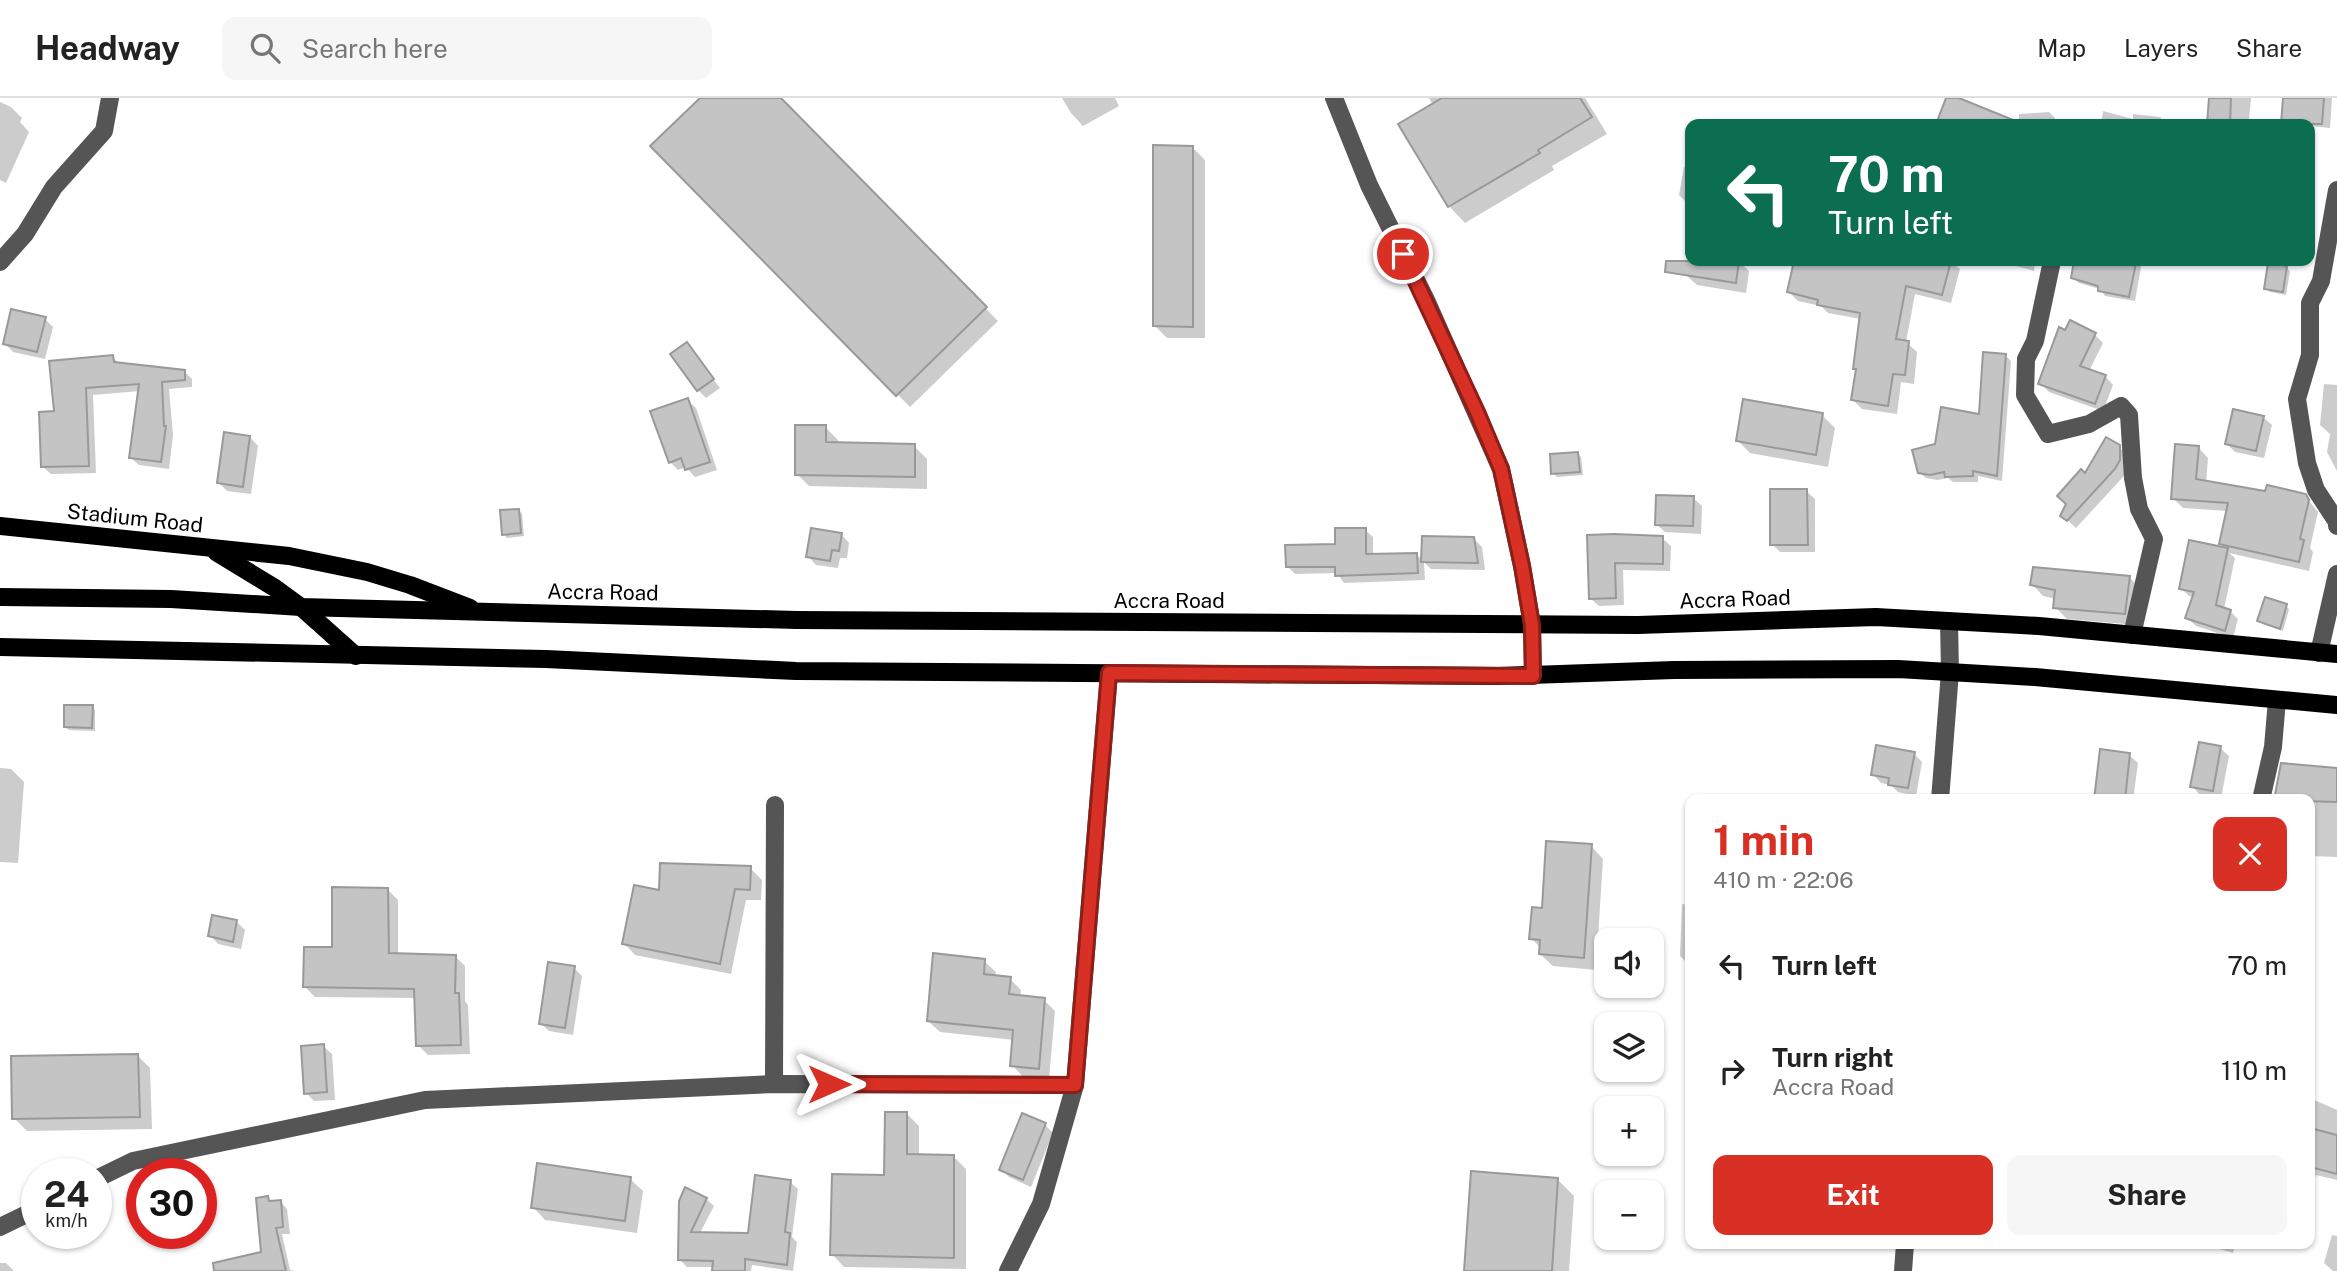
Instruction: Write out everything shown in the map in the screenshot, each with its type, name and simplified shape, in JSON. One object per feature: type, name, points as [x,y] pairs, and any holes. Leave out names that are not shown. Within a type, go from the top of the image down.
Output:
[{"type":"main road","name":"Stadium Road","points":[[0,526],[209,548],[301,607],[356,656]]},
{"type":"main road","points":[[209,548],[289,556],[367,572],[410,584],[482,612]]},
{"type":"main road","name":"Accra Road","points":[[0,597],[171,599],[301,607],[811,620],[1638,625],[1876,617],[2132,635],[2328,654]]},
{"type":"main road","points":[[0,647],[546,659],[796,671],[1533,676],[1688,670],[1898,668],[2035,677],[2337,705]]},
{"type":"street","points":[[0,262],[25,233],[54,187],[104,131],[110,98]]},
{"type":"street","points":[[1334,98],[1369,185],[1432,312],[1501,469],[1532,625],[1533,676]]},
{"type":"street","points":[[2337,190],[2329,283],[2310,303],[2310,355],[2297,399],[2307,463],[2316,490],[2337,526]]},
{"type":"street","points":[[2051,266],[2035,341],[2026,359],[2025,395],[2048,434],[2089,424],[2121,406],[2129,415],[2133,478],[2139,509],[2154,539],[2132,635]]},
{"type":"street","points":[[2328,654],[2337,574]]},
{"type":"street","points":[[1940,794],[1950,672],[1950,621]]},
{"type":"street","points":[[1008,1271],[1041,1204],[1075,1085],[1109,673]]},
{"type":"street","points":[[2262,794],[2273,747],[2277,699]]},
{"type":"street","points":[[774,1084],[775,805]]},
{"type":"street","points":[[112,1171],[133,1161],[425,1100],[774,1084],[1075,1085]]},
{"type":"street","points":[[0,1227],[21,1217]]},
{"type":"street","points":[[1903,1271],[1905,1249]]},
{"type":"building","points":[[700,98],[781,98],[987,307],[896,396],[650,146]]},
{"type":"building","points":[[1442,98],[1580,98],[1592,117],[1538,150],[1540,153],[1448,207],[1398,124]]},
{"type":"building","points":[[1946,98],[1959,98],[2011,119],[1938,119]]},
{"type":"building","points":[[2209,98],[2231,98],[2230,119],[2207,119]]},
{"type":"building","points":[[2283,98],[2324,98],[2322,124],[2315,124],[2315,119],[2281,119]]},
{"type":"building","points":[[1153,145],[1193,146],[1193,327],[1153,326]]},
{"type":"building","points":[[1666,261],[1685,261],[1685,266],[1738,266],[1736,283],[1665,272]]},
{"type":"building","points":[[1793,266],[1950,266],[1942,295],[1906,286],[1896,339],[1909,341],[1905,375],[1893,374],[1888,406],[1851,400],[1860,313],[1817,305],[1818,300],[1787,292]]},
{"type":"building","points":[[2073,266],[2135,266],[2129,297],[2098,291],[2098,286],[2071,278]]},
{"type":"building","points":[[2268,266],[2287,266],[2283,292],[2264,289]]},
{"type":"building","points":[[11,309],[46,317],[37,352],[3,344]]},
{"type":"building","points":[[2070,320],[2096,333],[2080,366],[2106,375],[2095,404],[2038,384],[2059,327],[2065,330]]},
{"type":"building","points":[[687,342],[714,379],[697,391],[670,354]]},
{"type":"building","points":[[1983,352],[2006,354],[1997,476],[1973,471],[1973,476],[1945,477],[1944,472],[1930,475],[1918,473],[1912,450],[1935,444],[1941,407],[1979,414]]},
{"type":"building","points":[[113,355],[114,362],[185,370],[185,380],[162,382],[166,426],[161,462],[129,458],[139,384],[86,388],[89,466],[41,467],[39,412],[54,411],[49,361]]},
{"type":"building","points":[[688,398],[710,462],[685,470],[681,458],[669,463],[650,411]]},
{"type":"building","points":[[1743,399],[1823,413],[1816,455],[1736,441]]},
{"type":"building","points":[[2233,409],[2264,416],[2256,451],[2225,444]]},
{"type":"building","points":[[795,425],[826,425],[826,442],[915,444],[915,477],[795,475]]},
{"type":"building","points":[[224,432],[250,436],[243,487],[217,483]]},
{"type":"building","points":[[2106,437],[2120,445],[2120,460],[2115,469],[2067,521],[2060,516],[2066,504],[2057,496],[2081,469],[2085,473]]},
{"type":"building","points":[[2175,444],[2199,446],[2196,479],[2265,491],[2267,485],[2306,494],[2309,500],[2300,539],[2304,540],[2299,562],[2219,544],[2228,503],[2171,499]]},
{"type":"building","points":[[1578,452],[1580,472],[1551,474],[1550,454]]},
{"type":"building","points":[[1770,489],[1807,489],[1808,545],[1770,545]]},
{"type":"building","points":[[1656,495],[1694,496],[1693,526],[1655,525]]},
{"type":"building","points":[[519,509],[521,533],[502,535],[500,510]]},
{"type":"building","points":[[811,528],[842,533],[839,551],[832,550],[830,561],[806,557]]},
{"type":"building","points":[[1335,528],[1366,528],[1366,554],[1417,553],[1418,573],[1335,576],[1335,567],[1286,567],[1285,545],[1335,544]]},
{"type":"building","points":[[1587,535],[1663,536],[1663,564],[1615,563],[1616,598],[1589,599]]},
{"type":"building","points":[[1422,536],[1474,537],[1478,563],[1421,562]]},
{"type":"building","points":[[2189,540],[2228,548],[2216,605],[2231,610],[2225,631],[2185,618],[2194,592],[2179,589]]},
{"type":"building","points":[[2033,567],[2130,576],[2125,614],[2053,608],[2055,590],[2030,585]]},
{"type":"building","points":[[2265,597],[2287,604],[2280,629],[2257,621]]},
{"type":"building","points":[[64,705],[93,705],[92,728],[64,727]]},
{"type":"building","points":[[2199,742],[2221,746],[2213,791],[2190,787]]},
{"type":"building","points":[[1876,745],[1915,752],[1908,788],[1888,785],[1889,778],[1871,775]]},
{"type":"building","points":[[2100,749],[2130,753],[2126,794],[2095,794]]},
{"type":"building","points":[[2281,763],[2337,768],[2337,802],[2315,801],[2315,794],[2275,794]]},
{"type":"building","points":[[1546,841],[1592,844],[1584,958],[1539,954],[1540,940],[1529,939],[1532,907],[1542,908]]},
{"type":"building","points":[[660,863],[751,866],[750,890],[735,889],[720,964],[622,944],[634,885],[659,890]]},
{"type":"building","points":[[332,887],[388,888],[389,953],[456,955],[455,993],[459,993],[461,1045],[416,1046],[414,989],[303,987],[304,947],[332,947]]},
{"type":"building","points":[[212,915],[237,920],[233,942],[208,936]]},
{"type":"building","points":[[933,953],[985,959],[984,974],[1011,977],[1009,994],[1045,998],[1039,1069],[1010,1066],[1013,1030],[927,1021]]},
{"type":"building","points":[[548,962],[575,966],[565,1028],[539,1024]]},
{"type":"building","points":[[324,1044],[327,1092],[304,1094],[301,1046]]},
{"type":"building","points":[[138,1054],[140,1117],[12,1119],[11,1056]]},
{"type":"building","points":[[885,1112],[907,1112],[907,1154],[954,1155],[954,1258],[830,1255],[832,1174],[884,1175]]},
{"type":"building","points":[[1022,1113],[1046,1123],[1023,1180],[999,1170]]},
{"type":"building","points":[[2315,1129],[2337,1135],[2337,1174],[2315,1168]]},
{"type":"building","points":[[537,1163],[631,1177],[625,1221],[531,1208]]},
{"type":"building","points":[[1471,1171],[1558,1178],[1552,1271],[1464,1271]]},
{"type":"building","points":[[755,1175],[791,1180],[785,1232],[790,1233],[787,1265],[745,1259],[745,1271],[712,1271],[713,1261],[678,1260],[679,1201],[685,1187],[707,1198],[691,1232],[748,1233]]},
{"type":"building","points":[[268,1196],[269,1201],[281,1200],[283,1227],[276,1228],[286,1271],[214,1271],[213,1263],[261,1252],[256,1198]]},
{"type":"route","points":[[829,1084],[1075,1085],[1109,673],[1533,676],[1532,625],[1501,469],[1403,254]]}]
